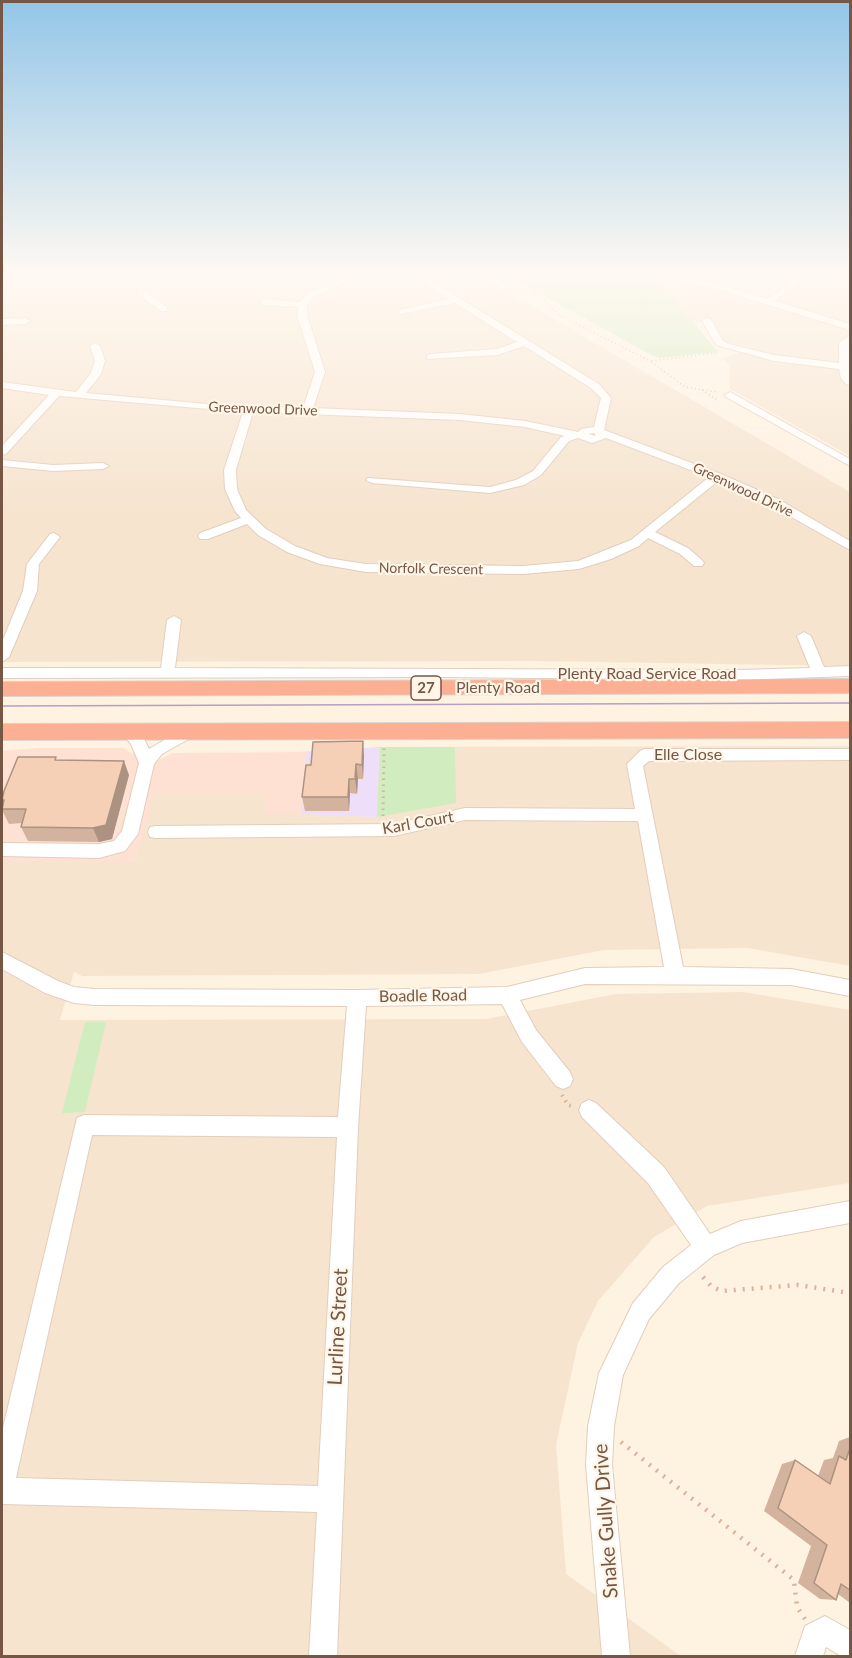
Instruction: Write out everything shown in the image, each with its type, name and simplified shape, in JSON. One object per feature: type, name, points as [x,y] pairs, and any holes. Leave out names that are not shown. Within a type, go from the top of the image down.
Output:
[{"type":"highway","name":"Plenty Road","points":[[2,689],[300,681],[850,686]]},
{"type":"highway","points":[[2,732],[850,730]]},
{"type":"street","points":[[79,395],[96,374],[100,361],[98,354]]},
{"type":"street","points":[[307,411],[320,372],[314,354]]},
{"type":"street","points":[[430,357],[466,354]]},
{"type":"street","points":[[372,480],[490,490],[520,483],[537,472],[565,439],[590,434],[602,416],[606,398],[595,386],[546,354]]},
{"type":"street","points":[[759,354],[844,367]]},
{"type":"street","points":[[844,354],[845,376],[850,382]]},
{"type":"street","name":"Greenwood Drive","points":[[2,385],[56,393],[249,409],[429,415],[525,424],[590,434],[630,445],[717,476],[774,502],[850,546]]},
{"type":"street","points":[[2,452],[56,393]]},
{"type":"street","points":[[730,395],[850,463]]},
{"type":"street","name":"Norfolk Crescent","points":[[249,409],[231,461],[230,479],[235,501],[248,520],[275,541],[308,555],[344,565],[382,570],[564,568],[626,548],[717,476]]},
{"type":"street","points":[[551,453],[556,436],[563,429]]},
{"type":"street","points":[[2,463],[52,468],[103,466]]},
{"type":"street","points":[[204,536],[248,520]]},
{"type":"street","points":[[647,533],[684,551],[698,562]]},
{"type":"street","points":[[2,657],[26,601],[33,564],[54,537]]},
{"type":"street","points":[[166,674],[174,620]]},
{"type":"street","points":[[804,636],[819,671]]},
{"type":"street","name":"Plenty Road Service Road","points":[[2,674],[166,674],[300,681],[737,675],[850,671]]},
{"type":"street","points":[[2,849],[99,851],[119,846],[130,834],[147,764],[157,750],[191,731]]},
{"type":"street","points":[[128,732],[138,741],[147,764]]},
{"type":"street","name":"Elle Close","points":[[675,975],[634,764],[645,755],[850,754]]},
{"type":"street","name":"Karl Court","points":[[156,831],[394,830],[465,814],[643,815]]},
{"type":"street","name":"Boadle Road","points":[[2,960],[52,987],[74,995],[357,998],[507,995],[585,976],[675,975],[791,977],[850,988]]},
{"type":"street","points":[[507,995],[529,1036],[562,1079]]},
{"type":"street","name":"Lurline Street","points":[[323,1656],[348,1128],[357,998]]},
{"type":"street","points":[[589,1110],[656,1175],[706,1246]]},
{"type":"street","points":[[2,1485],[84,1125],[326,1125],[348,1128]]},
{"type":"street","name":"Snake Gully Drive","points":[[616,1656],[599,1465],[601,1426],[611,1373],[641,1311],[671,1275],[706,1246],[741,1232],[850,1212]]},
{"type":"street","points":[[2,1491],[329,1500]]},
{"type":"street","points":[[812,1646],[825,1630],[850,1646]]},
{"type":"path","points":[[637,354],[650,361],[684,387],[730,395]]},
{"type":"path","points":[[650,361],[707,354]]},
{"type":"path","points":[[383,830],[384,731]]},
{"type":"path","points":[[562,1079],[561,1091],[564,1100],[577,1109],[589,1110]]},
{"type":"path","points":[[703,1277],[712,1287],[722,1291],[798,1285],[850,1293]]},
{"type":"path","points":[[601,1426],[794,1580],[797,1607],[812,1646]]},
{"type":"shaded area","points":[[2,354],[614,354],[850,492],[850,666],[533,661],[2,662]]},
{"type":"shaded area","points":[[734,354],[850,354],[850,456],[730,389],[729,366],[724,358]]},
{"type":"shaded area","points":[[850,746],[850,966],[748,948],[604,950],[479,974],[82,976],[74,972],[60,1020],[486,1019],[616,994],[743,992],[850,1010],[850,1183],[707,1206],[654,1237],[598,1301],[578,1343],[556,1445],[566,1574],[681,1656],[2,1656],[2,862],[135,862],[161,760],[172,753],[281,753],[380,747]]},
{"type":"shaded area","points":[[380,747],[377,817],[302,814],[307,752]]},
{"type":"shaded area","points":[[38,748],[123,748],[131,753],[161,759],[172,753],[307,752],[302,814],[265,813],[265,793],[153,793],[135,862],[2,862],[2,751]]},
{"type":"green space","points":[[650,354],[695,354],[659,358]]},
{"type":"green space","points":[[380,747],[455,747],[456,803],[377,817]]},
{"type":"green space","points":[[85,1022],[106,1022],[85,1112],[62,1113]]},
{"type":"building","points":[[363,741],[362,765],[356,764],[355,779],[349,779],[348,797],[302,797],[306,765],[311,765],[313,742]]},
{"type":"building","points":[[18,757],[124,761],[106,825],[93,828],[21,827],[26,809],[2,809],[4,791]]},
{"type":"building","points":[[850,1448],[850,1590],[841,1584],[836,1600],[814,1583],[827,1545],[778,1508],[795,1460],[830,1484],[839,1456],[846,1460]]},
{"type":"tram line","points":[[2,706],[850,703]]}]
